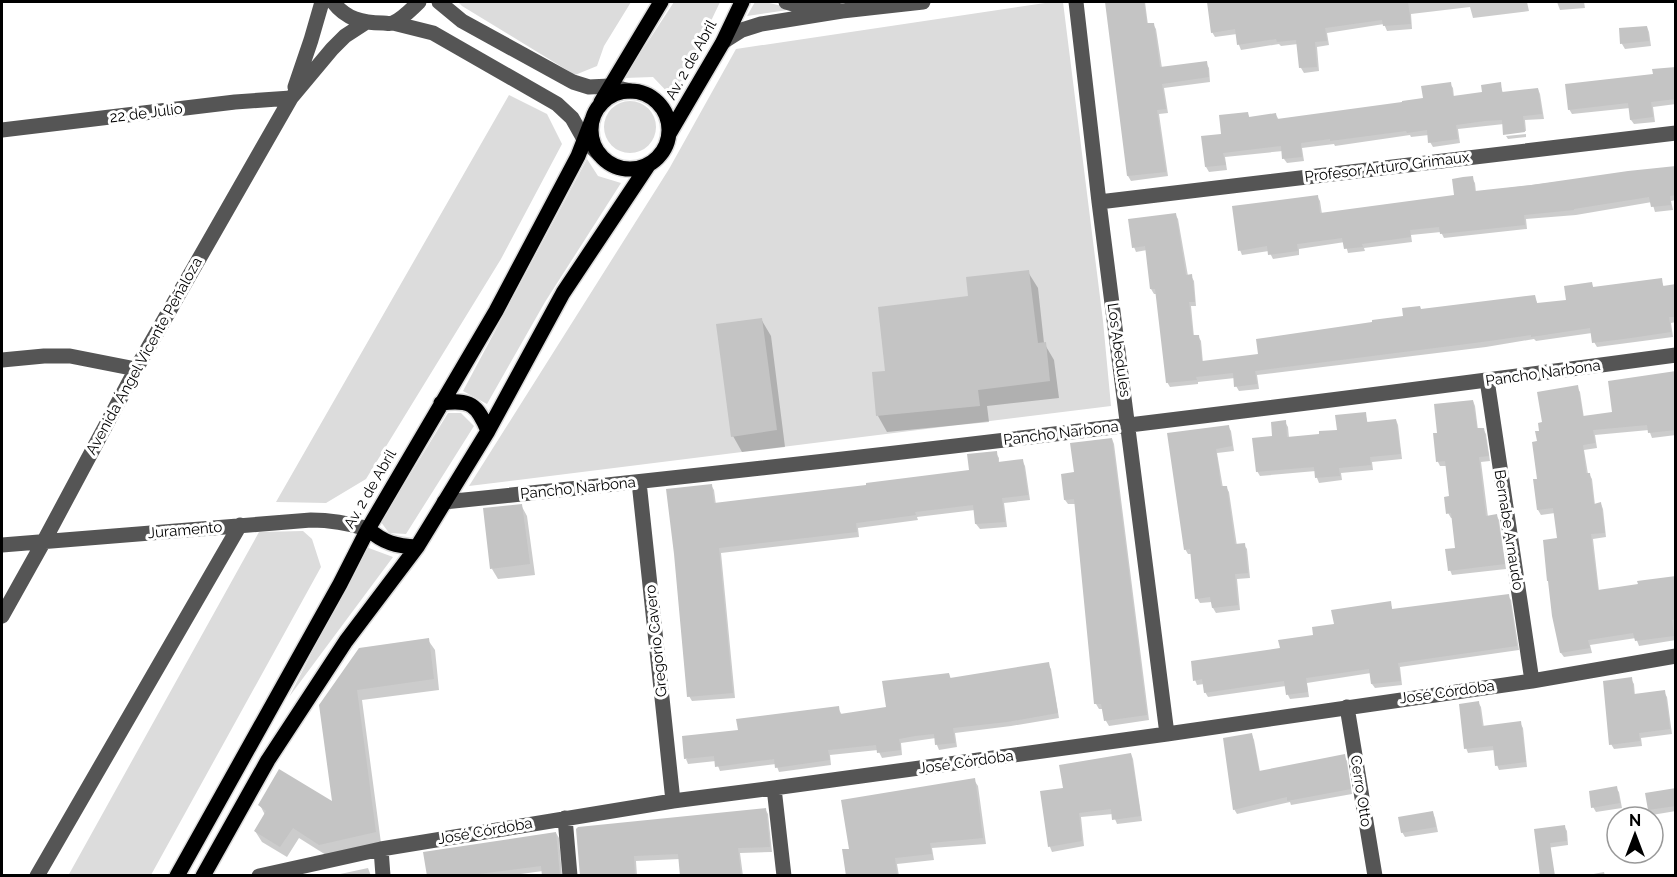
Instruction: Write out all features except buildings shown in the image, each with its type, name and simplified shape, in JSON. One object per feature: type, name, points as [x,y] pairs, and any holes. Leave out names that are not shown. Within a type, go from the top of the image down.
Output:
[{"type":"main road","name":"Av. 2 de Abril","points":[[177,876],[340,584],[368,529],[495,310],[578,156],[610,86],[661,2]]},
{"type":"main road","name":"Av. 2 de Abril","points":[[669,134],[723,42],[741,2]]},
{"type":"main road","points":[[203,876],[274,750],[346,640],[417,547],[488,431],[563,293],[649,164],[663,151],[669,134],[669,123],[660,104],[651,96],[641,92],[618,93],[608,98],[596,113],[591,132],[594,145],[600,155],[611,164],[623,168],[637,168],[649,164]]},
{"type":"main road","points":[[441,403],[457,401],[471,405],[481,415],[488,431]]},
{"type":"main road","points":[[368,529],[380,539],[400,546],[417,547]]},
{"type":"street","name":"Avenida Ángel Vicente Peñaloza","points":[[2,616],[136,369],[291,98],[312,40],[322,2]]},
{"type":"street","points":[[333,2],[348,16],[365,23],[393,23],[433,33],[557,104],[572,118],[585,141],[600,155]]},
{"type":"street","points":[[393,23],[419,2]]},
{"type":"street","points":[[439,2],[462,21],[573,82],[590,87],[610,86],[630,91]]},
{"type":"street","points":[[786,2],[842,11]]},
{"type":"street","points":[[723,42],[742,30],[760,24],[842,11],[923,2]]},
{"type":"street","name":"Los Abedules","points":[[1076,2],[1099,202],[1167,734]]},
{"type":"street","name":"Avenida Ángel Vicente Peñaloza","points":[[291,98],[345,36],[365,23]]},
{"type":"street","name":"22 de Julio","points":[[2,130],[235,102],[291,98]]},
{"type":"street","name":"Profesor Arturo Grimaux","points":[[1099,202],[1676,133]]},
{"type":"street","name":"Pancho Narbona","points":[[444,502],[639,482],[1129,425],[1676,355]]},
{"type":"street","points":[[2,360],[70,356],[136,369]]},
{"type":"street","name":"Bernabe Arnaudo","points":[[1487,380],[1532,681]]},
{"type":"street","name":"Gregorio Cavero","points":[[639,482],[673,801]]},
{"type":"street","name":"Juramento","points":[[2,545],[240,525],[330,520],[348,522],[368,529]]},
{"type":"street","points":[[37,876],[240,525]]},
{"type":"street","name":"José Córdoba","points":[[259,876],[381,849],[673,801],[1167,734],[1532,681],[1676,656]]},
{"type":"street","name":"Cerro Otto","points":[[1347,707],[1375,876]]},
{"type":"street","points":[[774,789],[784,876]]},
{"type":"street","points":[[565,818],[570,876]]},
{"type":"street","points":[[381,849],[383,876]]},
{"type":"shaded area","points":[[458,2],[631,2],[604,46],[597,66],[575,75]]},
{"type":"shaded area","points":[[674,2],[720,2],[674,99],[653,77],[624,78]]},
{"type":"shaded area","points":[[755,2],[765,2],[795,9],[747,16]]},
{"type":"shaded area","points":[[1063,2],[1103,321],[1111,406],[469,486],[669,169],[736,49]]},
{"type":"shaded area","points":[[509,95],[547,114],[562,144],[501,259],[366,479],[326,503],[276,502]]},
{"type":"shaded area","points":[[625,101],[635,101],[644,105],[652,113],[656,127],[652,141],[644,149],[635,153],[625,153],[616,149],[608,141],[604,132],[604,122],[608,113],[616,105]]},
{"type":"shaded area","points":[[587,159],[598,176],[621,183],[545,302],[487,404],[463,391]]},
{"type":"shaded area","points":[[448,413],[461,413],[474,426],[406,534],[389,533],[381,522]]},
{"type":"shaded area","points":[[303,531],[312,539],[321,567],[151,875],[68,876],[259,532]]},
{"type":"shaded area","points":[[366,547],[393,557],[289,697]]}]
